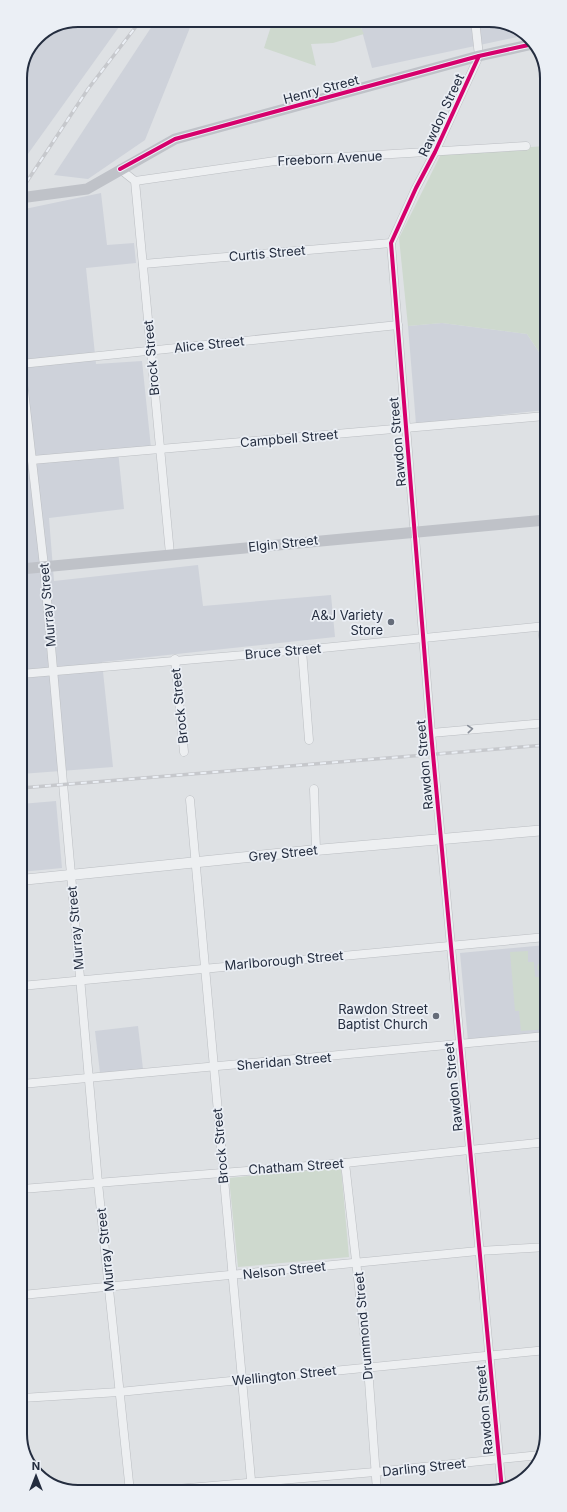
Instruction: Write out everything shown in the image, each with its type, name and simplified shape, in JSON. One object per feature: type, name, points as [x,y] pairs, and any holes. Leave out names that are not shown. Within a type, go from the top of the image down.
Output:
[{"type":"main road","name":"Henry Street","points":[[27,197],[87,189],[120,169],[175,140],[479,56],[528,45]]},
{"type":"main road","name":"Elgin Street","points":[[27,568],[414,531],[540,520]]},
{"type":"street","points":[[476,27],[479,56]]},
{"type":"street","name":"Rawdon Street","points":[[479,56],[391,243],[431,732],[442,840],[478,1251],[490,1355],[501,1483]]},
{"type":"street","name":"Freeborn Avenue","points":[[135,181],[275,161],[526,146]]},
{"type":"street","points":[[120,169],[135,181]]},
{"type":"street","name":"Brock Street","points":[[135,181],[170,554]]},
{"type":"street","name":"Curtis Street","points":[[143,264],[391,243]]},
{"type":"street","name":"Alice Street","points":[[27,363],[398,325]]},
{"type":"street","name":"Murray Street","points":[[27,416],[44,566],[70,875],[90,1077],[98,1183],[129,1485]]},
{"type":"street","name":"Campbell Street","points":[[32,460],[540,417]]},
{"type":"street","name":"Bruce Street","points":[[27,673],[174,659],[302,650],[540,626]]},
{"type":"street","points":[[302,650],[309,740]]},
{"type":"street","name":"Brock Street","points":[[174,659],[184,752]]},
{"type":"street","points":[[431,732],[540,723]]},
{"type":"street","points":[[314,790],[316,850]]},
{"type":"street","name":"Brock Street","points":[[190,800],[194,862],[252,1485]]},
{"type":"street","name":"Grey Street","points":[[27,879],[316,850],[540,831]]},
{"type":"street","name":"Marlborough Street","points":[[27,985],[540,938]]},
{"type":"street","name":"Sheridan Street","points":[[27,1083],[540,1037]]},
{"type":"street","name":"Chatham Street","points":[[27,1189],[345,1163],[540,1143]]},
{"type":"street","name":"Drummond Street","points":[[345,1163],[368,1367],[376,1485]]},
{"type":"street","name":"Nelson Street","points":[[27,1294],[232,1276],[478,1251],[540,1247]]},
{"type":"street","name":"Wellington Street","points":[[27,1398],[119,1392],[540,1351]]},
{"type":"street","name":"Darling Street","points":[[268,1485],[535,1456]]},
{"type":"shaded area","points":[[119,27],[27,155],[27,75],[31,59],[36,50],[42,42],[50,36],[68,28]]},
{"type":"shaded area","points":[[151,27],[190,27],[145,140],[88,179],[54,175]]},
{"type":"shaded area","points":[[271,27],[360,27],[364,34],[333,43],[311,44],[316,66],[264,48]]},
{"type":"shaded area","points":[[361,27],[492,27],[508,31],[518,37],[372,68]]},
{"type":"shaded area","points":[[540,146],[540,354],[527,334],[442,323],[408,326],[399,238],[441,154]]},
{"type":"shaded area","points":[[101,193],[107,245],[134,243],[136,263],[86,268],[96,364],[142,361],[151,448],[118,451],[124,509],[49,518],[54,581],[198,565],[203,606],[331,595],[335,637],[102,662],[113,767],[27,774],[27,209]]},
{"type":"shaded area","points":[[442,323],[527,334],[540,354],[540,411],[416,424],[408,326]]},
{"type":"shaded area","points":[[56,801],[62,868],[27,871],[27,803]]},
{"type":"shaded area","points":[[540,946],[540,1034],[468,1041],[460,953]]},
{"type":"shaded area","points":[[528,951],[528,962],[534,962],[535,977],[540,977],[540,1029],[521,1031],[519,1011],[515,1011],[510,952]]},
{"type":"shaded area","points":[[540,962],[540,972],[537,969]]},
{"type":"shaded area","points":[[138,1026],[143,1069],[100,1073],[95,1031]]},
{"type":"shaded area","points":[[341,1167],[349,1257],[238,1267],[229,1178]]},
{"type":"railway","points":[[27,181],[88,89],[136,27]]},
{"type":"railway","points":[[27,788],[540,745]]},
{"type":"cycle path","points":[[120,169],[175,139],[479,56],[528,45]]},
{"type":"cycle path","points":[[479,56],[391,243],[431,733],[501,1483]]},
{"type":"place","name":"A&J Variety Store","points":[[391,622]]},
{"type":"place","name":"Rawdon Street Baptist Church","points":[[436,1016]]}]
